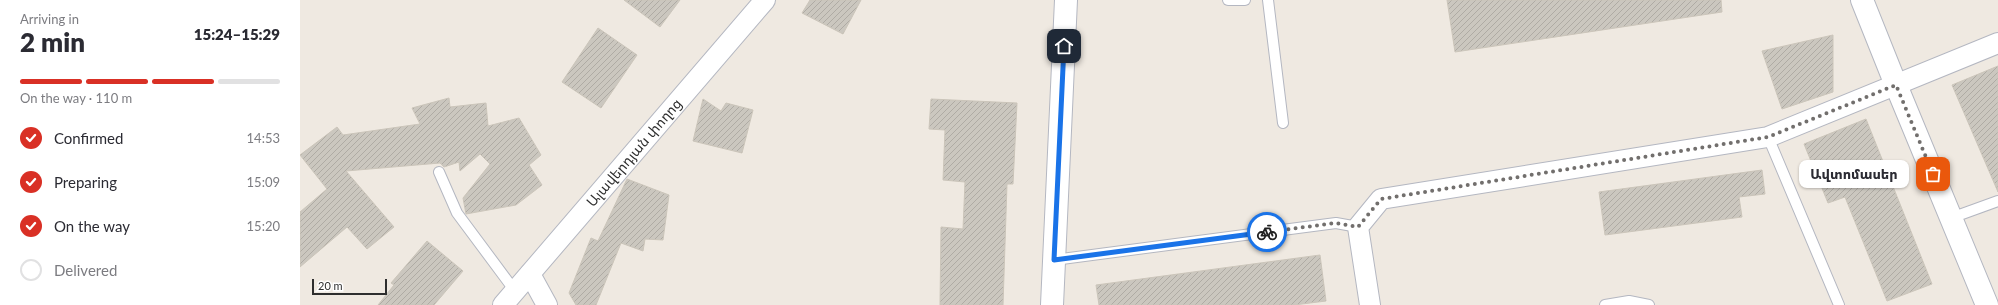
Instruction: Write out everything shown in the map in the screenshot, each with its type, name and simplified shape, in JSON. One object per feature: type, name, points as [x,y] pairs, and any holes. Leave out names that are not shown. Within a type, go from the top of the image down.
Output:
[{"type":"street","name":"Ալավերդյան փողոց","points":[[509,298],[766,0]]},
{"type":"street","points":[[1052,305],[1066,0]]},
{"type":"street","points":[[1862,0],[1987,305]]},
{"type":"street","points":[[1370,305],[1358,227],[1381,199],[1768,137],[1998,43]]},
{"type":"street","points":[[530,274],[547,305]]},
{"type":"lane","points":[[1228,0],[1245,0]]},
{"type":"lane","points":[[1268,0],[1283,123]]},
{"type":"lane","points":[[1768,137],[1839,305]]},
{"type":"lane","points":[[439,172],[457,213],[509,298]]},
{"type":"lane","points":[[1951,218],[1998,201]]},
{"type":"lane","points":[[1054,260],[1336,223],[1358,227]]},
{"type":"lane","points":[[1605,305],[1629,301],[1649,305]]},
{"type":"building","points":[[624,0],[680,0],[660,27]]},
{"type":"building","points":[[810,0],[861,0],[843,34],[802,13]]},
{"type":"building","points":[[1447,0],[1721,0],[1722,12],[1455,52]]},
{"type":"building","points":[[598,28],[637,55],[601,108],[562,82]]},
{"type":"building","points":[[1833,35],[1833,92],[1782,109],[1762,51]]},
{"type":"building","points":[[1998,66],[1998,192],[1952,85]]},
{"type":"building","points":[[449,98],[450,107],[486,103],[488,126],[519,118],[541,155],[529,165],[542,185],[516,205],[466,214],[463,198],[490,164],[480,154],[460,171],[459,162],[444,167],[440,163],[346,171],[394,227],[367,249],[347,227],[300,267],[300,212],[327,189],[300,155],[337,127],[343,135],[420,124],[412,108]]},
{"type":"building","points":[[703,99],[721,111],[726,103],[753,110],[742,153],[693,141]]},
{"type":"building","points":[[931,99],[1017,103],[1013,184],[1007,184],[1003,305],[940,305],[941,227],[963,229],[965,182],[943,180],[945,130],[929,129]]},
{"type":"building","points":[[1866,119],[1932,284],[1887,301],[1845,197],[1828,203],[1804,144]]},
{"type":"building","points":[[1762,170],[1765,194],[1739,197],[1742,217],[1605,235],[1599,192]]},
{"type":"building","points":[[627,179],[669,195],[663,240],[645,239],[643,251],[621,243],[596,305],[576,305],[569,293],[591,238],[598,241]]},
{"type":"building","points":[[427,241],[463,271],[434,305],[378,305],[394,285],[391,283]]},
{"type":"building","points":[[1320,255],[1326,301],[1294,305],[1099,305],[1096,285]]},
{"type":"way so far","points":[[1267,232],[1336,223],[1358,227],[1381,199],[1768,137],[1896,85],[1933,174]]},
{"type":"place","name":"Ավտոմասեր","points":[[1933,174]]},
{"type":"route","points":[[1064,46],[1054,260],[1267,232]]}]
